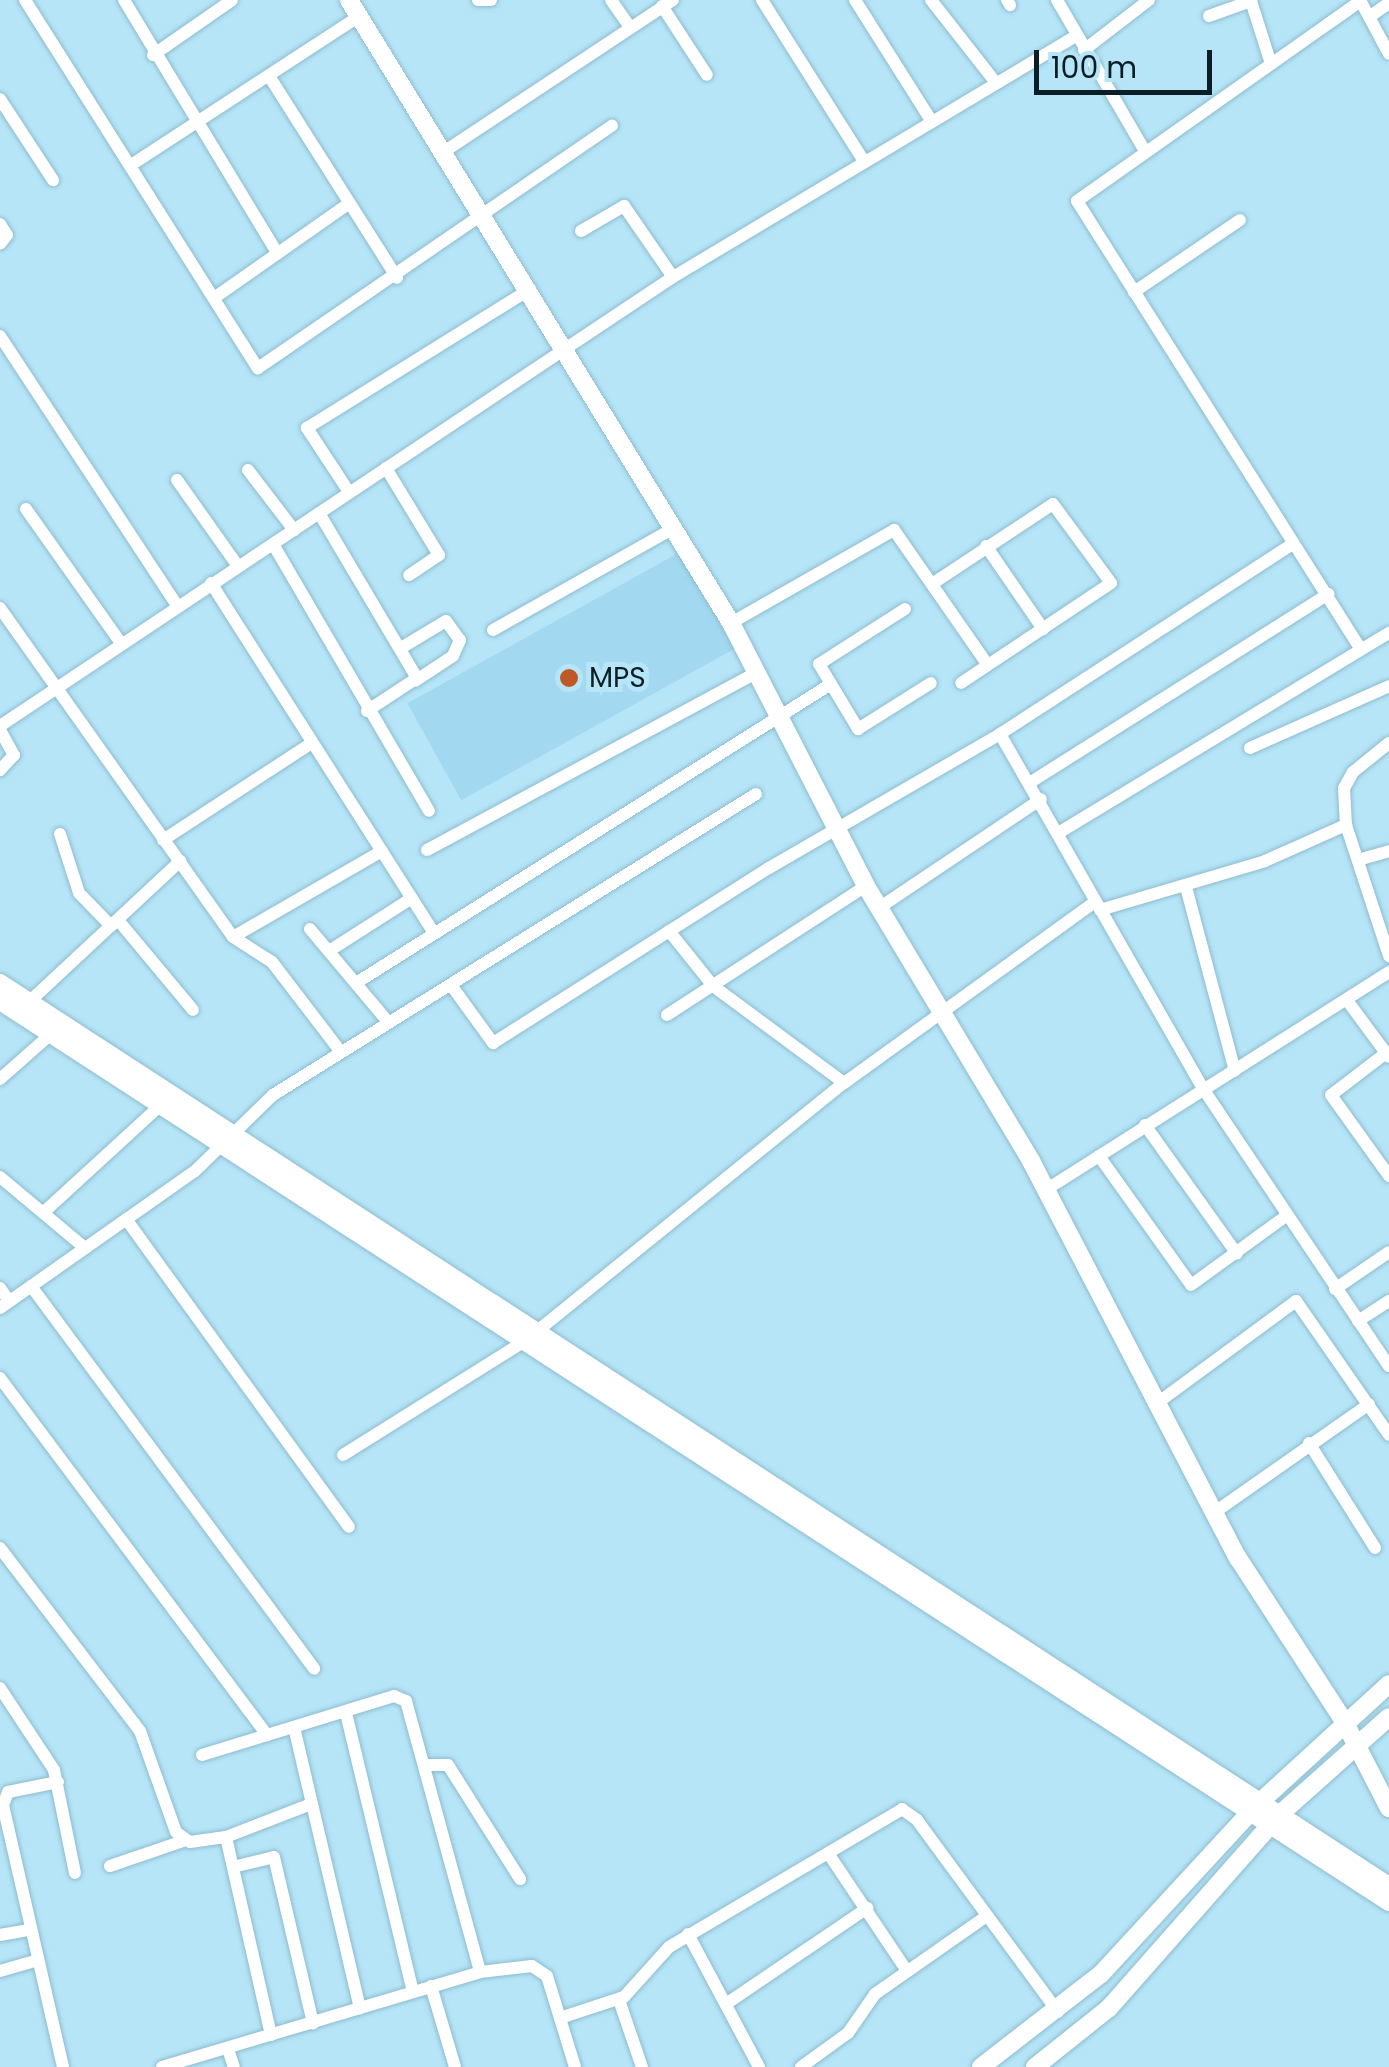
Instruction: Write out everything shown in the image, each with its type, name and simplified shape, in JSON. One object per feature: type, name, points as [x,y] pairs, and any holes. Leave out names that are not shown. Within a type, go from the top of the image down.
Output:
[{"type":"main road","points":[[354,8],[530,289],[731,623],[866,886],[1044,1191],[1160,1401],[1214,1512],[1344,1721],[1389,1808]]},
{"type":"main road","points":[[0,983],[166,1100]]},
{"type":"main road","points":[[0,1002],[227,1137],[1275,1820],[1389,1902]]},
{"type":"main road","points":[[981,2067],[1058,2012],[1255,1807],[1344,1721],[1389,1684]]},
{"type":"main road","points":[[1034,2067],[1109,2008],[1275,1820],[1356,1742],[1389,1717]]},
{"type":"main road","points":[[1275,1820],[1389,1885]]},
{"type":"street","points":[[25,0],[258,368],[397,278],[612,126]]},
{"type":"street","points":[[124,0],[278,253]]},
{"type":"street","points":[[154,55],[232,0]]},
{"type":"street","points":[[478,0],[490,0]]},
{"type":"street","points":[[612,0],[629,26]]},
{"type":"street","points":[[762,0],[863,160]]},
{"type":"street","points":[[855,0],[932,122]]},
{"type":"street","points":[[931,0],[996,84]]},
{"type":"street","points":[[1057,0],[1145,151]]},
{"type":"street","points":[[1084,50],[1149,0]]},
{"type":"street","points":[[1360,648],[1077,200],[1360,0],[1389,54]]},
{"type":"street","points":[[1208,16],[1224,5],[1251,1],[1270,61]]},
{"type":"street","points":[[442,153],[667,3],[707,75]]},
{"type":"street","points":[[1369,17],[1389,4]]},
{"type":"street","points":[[131,165],[269,76],[354,8]]},
{"type":"street","points":[[0,770],[14,755],[0,728],[57,686],[672,277],[1076,36]]},
{"type":"street","points":[[269,76],[397,278]]},
{"type":"street","points":[[0,99],[53,180]]},
{"type":"street","points":[[214,298],[348,204]]},
{"type":"street","points":[[582,231],[624,206],[672,277]]},
{"type":"street","points":[[1134,292],[1240,220]]},
{"type":"street","points":[[0,224],[6,235],[0,244]]},
{"type":"street","points":[[349,492],[307,428],[530,289]]},
{"type":"street","points":[[0,336],[178,605]]},
{"type":"street","points":[[386,468],[439,554],[409,575]]},
{"type":"street","points":[[248,470],[294,530]]},
{"type":"street","points":[[177,480],[238,566]]},
{"type":"street","points":[[935,582],[1056,504],[1110,581],[961,682]]},
{"type":"street","points":[[26,509],[121,643]]},
{"type":"street","points":[[319,512],[401,648],[416,681]]},
{"type":"street","points":[[492,630],[674,528]]},
{"type":"street","points":[[731,623],[894,530],[935,582],[986,664]]},
{"type":"street","points":[[273,544],[367,711],[430,811]]},
{"type":"street","points":[[451,984],[493,1043],[668,931],[1000,734],[1293,544]]},
{"type":"street","points":[[986,546],[1043,629]]},
{"type":"street","points":[[211,583],[434,933]]},
{"type":"street","points":[[1031,782],[1328,594]]},
{"type":"street","points":[[0,608],[233,937],[272,962],[340,1051]]},
{"type":"street","points":[[905,609],[820,662],[860,729],[932,684]]},
{"type":"street","points":[[367,711],[454,656],[460,640],[446,621],[401,648]]},
{"type":"street","points":[[1060,832],[1389,634]]},
{"type":"street","points":[[428,850],[756,673]]},
{"type":"street","points":[[356,983],[831,684]]},
{"type":"street","points":[[1250,748],[1389,686]]},
{"type":"street","points":[[1000,734],[1041,798],[1097,906],[1202,1087],[1389,1366]]},
{"type":"street","points":[[163,840],[312,743]]},
{"type":"street","points":[[1389,744],[1345,783],[1346,826],[1389,956]]},
{"type":"street","points":[[0,1288],[5,1304],[195,1171],[227,1137],[340,1051],[756,794]]},
{"type":"street","points":[[879,908],[1041,798]]},
{"type":"street","points":[[343,1455],[529,1336],[844,1083],[937,1013],[1097,906],[1186,887],[1346,826]]},
{"type":"street","points":[[60,834],[79,893],[114,923],[193,1010]]},
{"type":"street","points":[[233,937],[382,850]]},
{"type":"street","points":[[1358,860],[1389,851]]},
{"type":"street","points":[[29,1002],[180,860]]},
{"type":"street","points":[[667,1016],[866,886]]},
{"type":"street","points":[[1186,887],[1235,1071]]},
{"type":"street","points":[[330,950],[412,898]]},
{"type":"street","points":[[310,929],[388,1022]]},
{"type":"street","points":[[668,931],[713,986],[844,1083]]},
{"type":"street","points":[[1044,1191],[1202,1087],[1349,1002],[1389,972]]},
{"type":"street","points":[[1349,1002],[1387,1055],[1331,1095],[1389,1176]]},
{"type":"street","points":[[0,1079],[51,1034]]},
{"type":"street","points":[[44,1212],[166,1100]]},
{"type":"street","points":[[1145,1126],[1238,1254]]},
{"type":"street","points":[[1099,1156],[1188,1284],[1238,1254],[1286,1216]]},
{"type":"street","points":[[0,1177],[85,1248]]},
{"type":"street","points":[[126,1219],[349,1527]]},
{"type":"street","points":[[1335,1289],[1389,1252]]},
{"type":"street","points":[[31,1286],[314,1669]]},
{"type":"street","points":[[1160,1401],[1296,1301],[1389,1435]]},
{"type":"street","points":[[1358,1321],[1389,1301]]},
{"type":"street","points":[[0,1378],[267,1735]]},
{"type":"street","points":[[1214,1512],[1369,1404]]},
{"type":"street","points":[[1309,1444],[1375,1548]]},
{"type":"street","points":[[0,1548],[140,1731],[176,1832],[186,1840]]},
{"type":"street","points":[[0,1688],[47,1755],[58,1782],[75,1872]]},
{"type":"street","points":[[202,1754],[400,1696],[424,1764],[480,1972]]},
{"type":"street","points":[[346,1713],[413,1992]]},
{"type":"street","points":[[294,1727],[360,2008]]},
{"type":"street","points":[[424,1764],[448,1765],[520,1879]]},
{"type":"street","points":[[58,1782],[4,1796],[28,1930],[63,2067]]},
{"type":"street","points":[[110,1866],[186,1840],[226,1836],[311,1804]]},
{"type":"street","points":[[560,2018],[619,2000],[652,1960],[688,1934],[902,1808],[1058,2012]]},
{"type":"street","points":[[226,1836],[271,2035]]},
{"type":"street","points":[[828,1852],[907,1971]]},
{"type":"street","points":[[233,1867],[268,1856],[276,1861],[314,2023]]},
{"type":"street","points":[[726,2004],[867,1908]]},
{"type":"street","points":[[801,2067],[848,2034],[866,2002],[987,1916]]},
{"type":"street","points":[[0,1936],[28,1930]]},
{"type":"street","points":[[688,1934],[759,2067]]},
{"type":"street","points":[[0,1971],[36,1961]]},
{"type":"street","points":[[162,2067],[480,1972],[540,1969],[575,2067]]},
{"type":"street","points":[[431,1986],[455,2067]]},
{"type":"street","points":[[619,2000],[642,2067]]},
{"type":"street","points":[[228,2048],[234,2067]]},
{"type":"shaded area","name":"MPS","points":[[682,551],[736,648],[461,800],[407,703]]},
{"type":"place","name":"MPS","points":[[569,678]]}]
